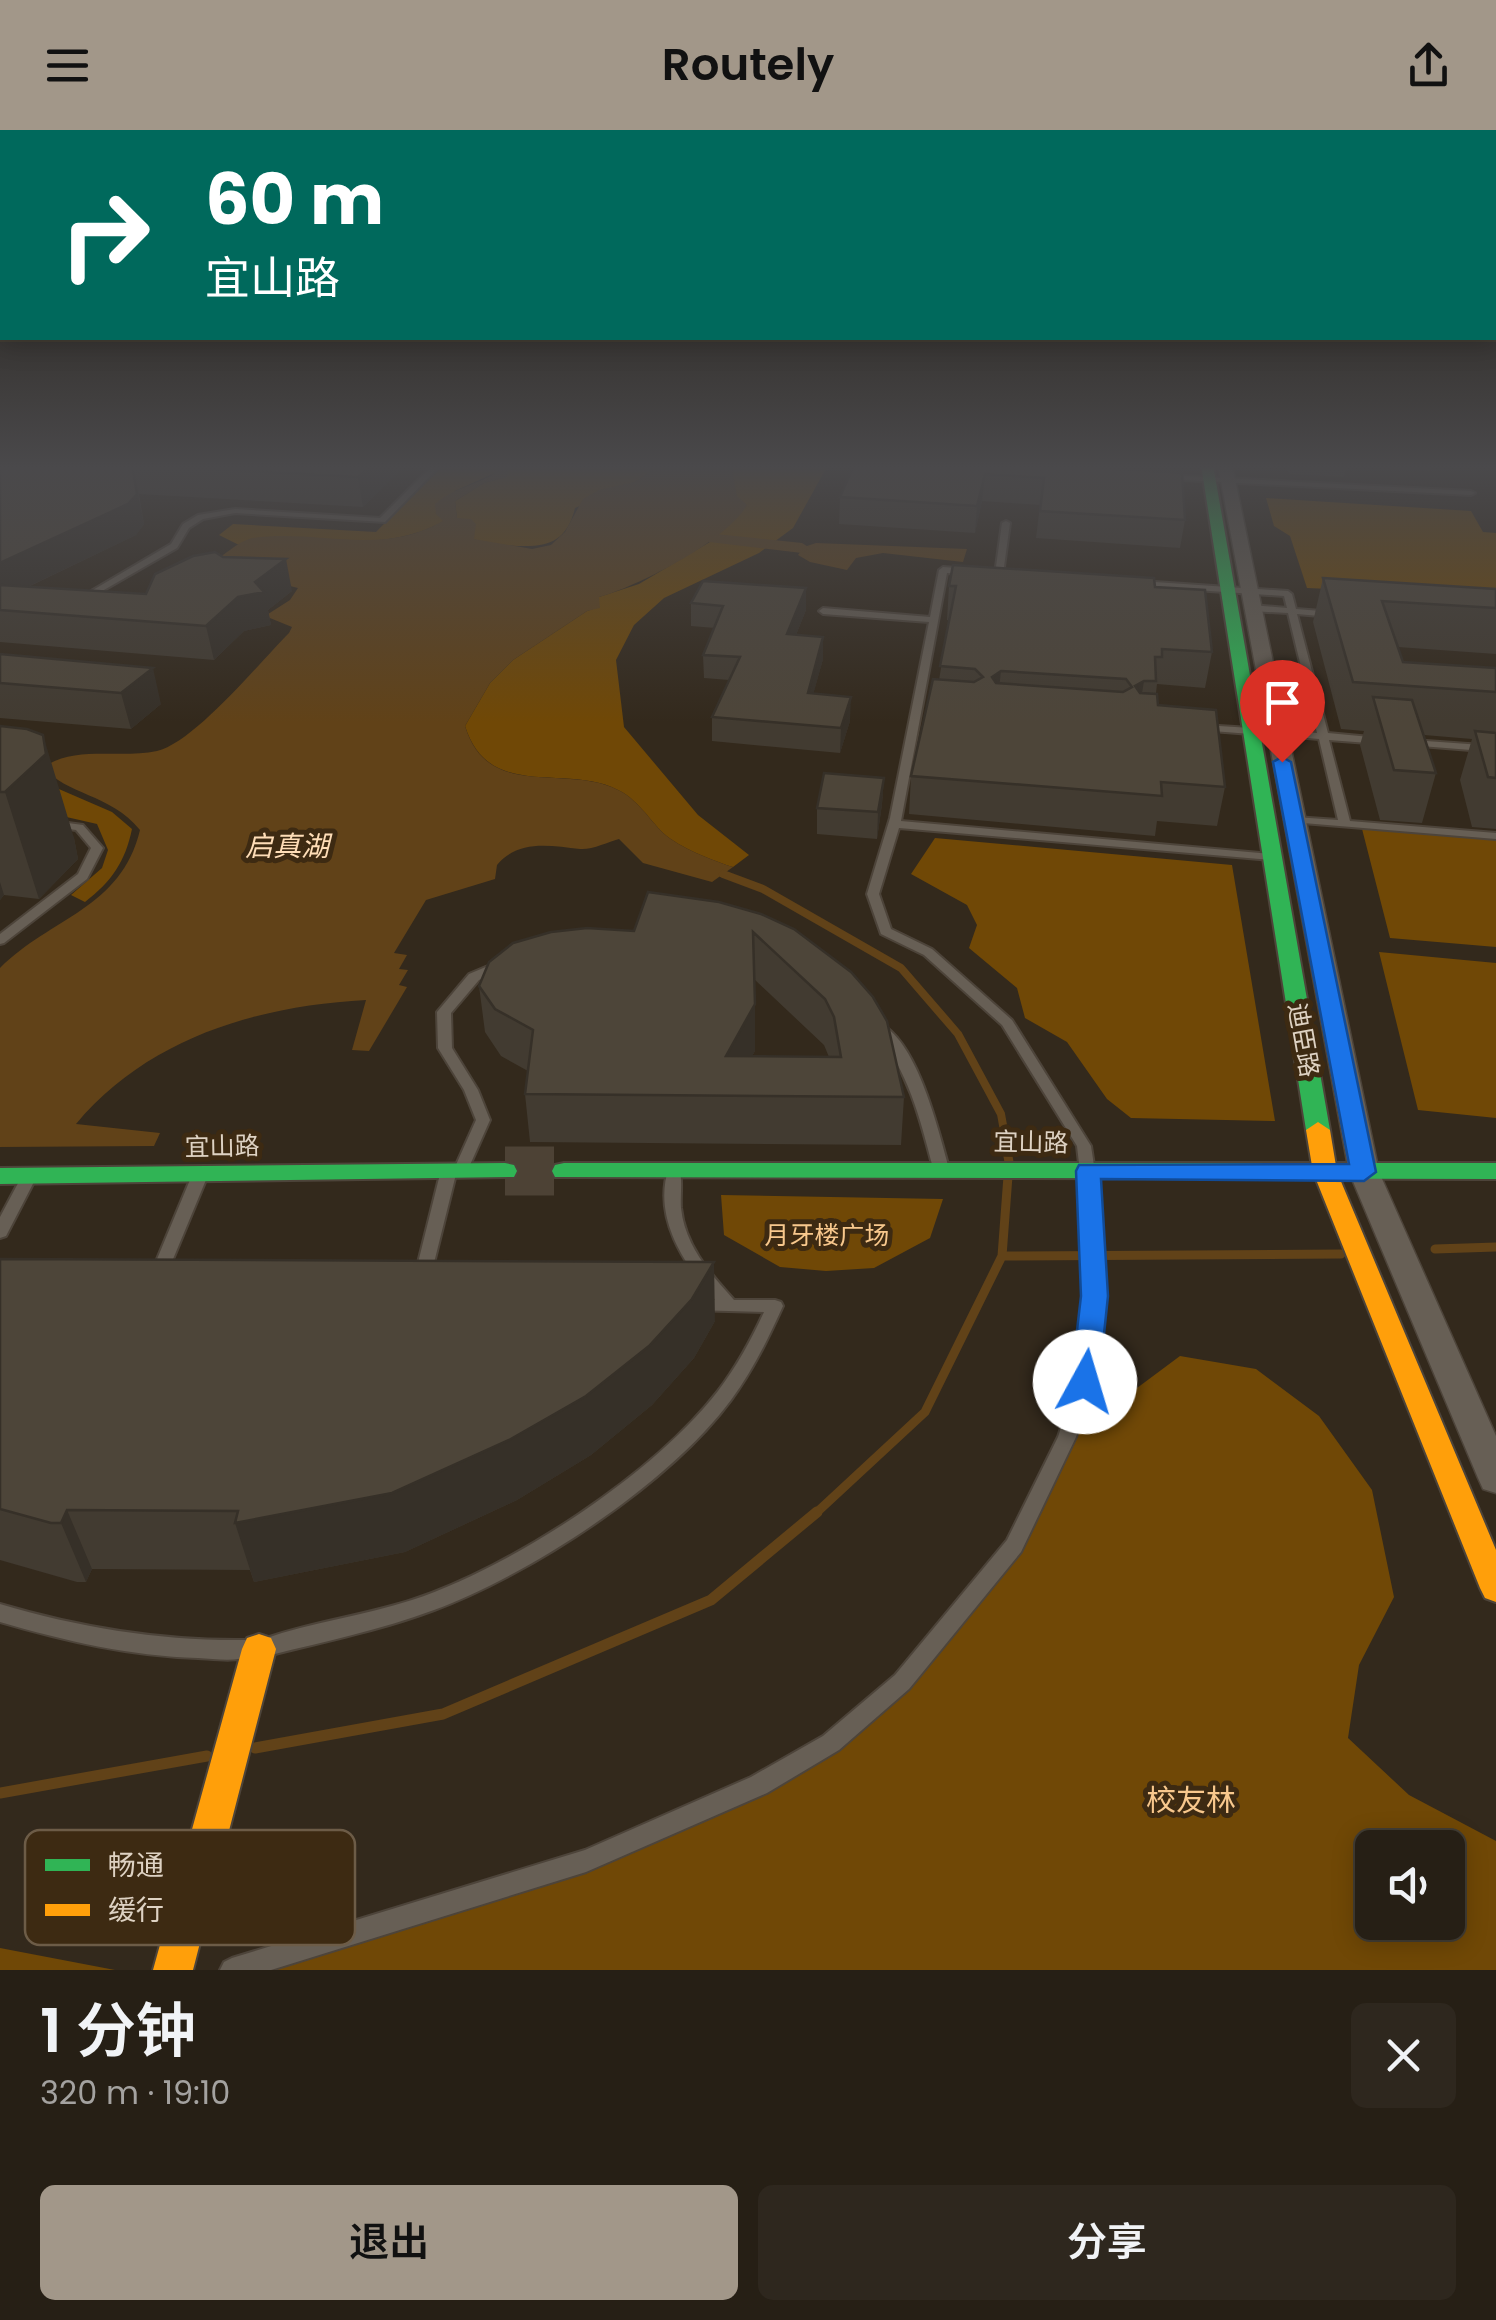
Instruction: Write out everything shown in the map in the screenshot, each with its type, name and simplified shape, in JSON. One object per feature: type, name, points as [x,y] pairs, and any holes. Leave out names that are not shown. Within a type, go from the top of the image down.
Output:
[{"type":"street","name":"迪臣路","points":[[1233,551],[1264,732],[1273,857],[1325,1172],[1496,1588]]},
{"type":"street","name":"迪臣路","points":[[1264,732],[1295,820],[1364,1172],[1496,1478]]},
{"type":"street","name":"宜山路","points":[[0,1176],[506,1171]]},
{"type":"street","name":"宜山路","points":[[564,1171],[1496,1171]]},
{"type":"street","points":[[210,1830],[259,1649]]},
{"type":"street","points":[[173,1970],[180,1945]]},
{"type":"lane","points":[[77,602],[166,551]]},
{"type":"lane","points":[[1000,574],[1003,551]]},
{"type":"lane","points":[[355,1932],[586,1861],[760,1785],[831,1742],[902,1682],[1014,1546],[1067,1437],[1085,1382],[1094,1296],[1084,1146],[1007,1024],[928,952],[885,931],[873,894],[894,824],[943,570],[1017,575]]},
{"type":"lane","points":[[1123,583],[1242,597],[1292,612],[1349,616]]},
{"type":"lane","points":[[1242,597],[1288,594],[1345,825]]},
{"type":"lane","points":[[823,610],[934,620]]},
{"type":"lane","points":[[917,708],[935,709]]},
{"type":"lane","points":[[1195,728],[1496,749]]},
{"type":"lane","points":[[1295,820],[1496,836]]},
{"type":"lane","points":[[0,940],[83,876],[96,848],[79,827],[40,822]]},
{"type":"lane","points":[[894,824],[1302,860]]},
{"type":"lane","points":[[420,1286],[455,1170],[483,1120],[472,1090],[444,1048],[444,1012],[474,977],[518,956]]},
{"type":"lane","points":[[870,1016],[896,1044],[952,1168]]},
{"type":"lane","points":[[674,1171],[674,1223],[687,1256],[730,1306]]},
{"type":"lane","points":[[152,1288],[200,1174]]},
{"type":"lane","points":[[0,1232],[29,1176]]},
{"type":"lane","points":[[0,1614],[65,1634],[184,1652],[259,1649],[450,1595],[551,1542],[636,1484],[697,1428],[737,1375],[775,1306],[670,1306]]},
{"type":"lane","points":[[232,1970],[313,1945]]},
{"type":"green space","points":[[695,551],[762,551],[664,598],[634,625],[616,660],[624,727],[698,815],[749,855],[733,867],[670,838],[618,790],[576,779],[510,773],[492,764],[476,749],[465,726],[490,683],[513,660],[599,607],[599,597],[639,584]]},
{"type":"green space","points":[[1295,551],[1496,551],[1496,606],[1399,592],[1307,588]]},
{"type":"green space","points":[[45,783],[112,812],[132,829],[116,870],[85,902],[71,895],[102,868],[108,850],[97,824],[62,816]]},
{"type":"green space","points":[[1361,825],[1496,837],[1496,947],[1390,938]]},
{"type":"green space","points":[[935,838],[1232,865],[1275,1121],[1131,1118],[1107,1099],[1067,1042],[1025,1018],[1017,988],[969,948],[977,925],[967,905],[911,874]]},
{"type":"green space","points":[[1379,952],[1496,963],[1496,1118],[1418,1110]]},
{"type":"green space","name":"月牙楼广场","points":[[721,1195],[943,1199],[930,1238],[874,1268],[826,1271],[780,1267],[724,1235]]},
{"type":"green space","name":"校友林","points":[[1180,1356],[1256,1369],[1319,1416],[1372,1490],[1394,1597],[1359,1665],[1348,1738],[1409,1795],[1496,1841],[1496,1970],[270,1970],[340,1945],[355,1945],[355,1940],[759,1785],[902,1682],[1014,1546],[1086,1368],[1137,1388]]},
{"type":"green space","points":[[0,1948],[115,1970],[0,1970]]},
{"type":"water","name":"启真湖","points":[[229,551],[695,551],[599,597],[600,608],[587,611],[513,660],[490,683],[465,726],[476,749],[491,764],[510,773],[575,779],[618,790],[670,838],[733,867],[712,882],[643,863],[619,839],[585,849],[536,846],[515,851],[497,865],[495,879],[426,900],[394,953],[407,955],[399,969],[408,970],[399,985],[407,987],[369,1051],[352,1050],[366,1000],[245,1019],[207,1032],[136,1069],[76,1124],[160,1133],[154,1146],[0,1147],[0,968],[101,895],[131,857],[140,830],[115,808],[64,783],[44,767],[70,756],[143,753],[172,745],[207,718],[292,627],[265,616],[290,600],[298,588],[207,565]]},
{"type":"water","points":[[801,551],[966,551],[963,562],[883,553],[856,558],[847,570],[810,562],[798,555]]},
{"type":"building","points":[[0,551],[26,551],[0,563]]},
{"type":"building","points":[[215,552],[223,557],[286,559],[255,582],[264,592],[238,597],[206,626],[0,610],[0,585],[146,594],[155,574],[193,556]]},
{"type":"building","points":[[953,565],[1154,578],[1155,587],[1205,590],[1212,652],[1162,649],[1162,657],[1155,657],[1156,681],[1135,686],[1140,693],[1157,694],[1158,705],[1216,710],[1225,787],[1161,782],[1162,796],[911,776],[933,679],[974,682],[983,677],[975,669],[940,666],[956,586],[949,586]],"holes":[[[1001,671],[1126,679],[1132,687],[1123,692],[996,683],[992,677]]]},
{"type":"building","points":[[1323,578],[1496,589],[1496,608],[1382,601],[1403,662],[1496,668],[1496,692],[1353,682]]},
{"type":"building","points":[[703,581],[806,588],[787,634],[823,637],[808,693],[851,697],[841,728],[712,717],[740,657],[703,655],[723,606],[691,603]]},
{"type":"building","points":[[0,654],[153,668],[121,693],[0,683]]},
{"type":"building","points":[[1373,697],[1412,700],[1436,773],[1394,770]]},
{"type":"building","points":[[0,726],[43,735],[46,754],[5,792],[0,792]]},
{"type":"building","points":[[1475,731],[1496,733],[1496,778],[1488,777]]},
{"type":"building","points":[[824,773],[884,778],[878,812],[817,808]]},
{"type":"building","points":[[648,892],[719,902],[794,929],[851,972],[873,997],[887,1021],[904,1097],[525,1094],[533,1030],[495,1009],[479,986],[489,962],[513,943],[551,932],[587,928],[634,931]],"holes":[[[753,932],[825,999],[834,1017],[841,1057],[726,1056],[755,1004]]]},
{"type":"building","points":[[0,1259],[714,1262],[692,1299],[649,1346],[586,1396],[509,1440],[392,1493],[235,1523],[238,1511],[67,1510],[61,1523],[51,1523],[0,1509]]},
{"type":"waterway","points":[[723,874],[763,889],[901,968],[958,1034],[1001,1114],[1008,1153]]},
{"type":"waterway","points":[[1007,1151],[1009,1162]]},
{"type":"waterway","points":[[1002,1256],[1008,1176]]},
{"type":"waterway","points":[[1435,1249],[1496,1247]]},
{"type":"waterway","points":[[1002,1256],[1341,1254]]},
{"type":"waterway","points":[[815,1514],[925,1412],[1002,1256]]},
{"type":"waterway","points":[[255,1748],[443,1714],[711,1600],[817,1512]]},
{"type":"waterway","points":[[0,1793],[207,1756]]},
{"type":"tunnel","points":[[505,1171],[564,1171]]},
{"type":"traffic: fast","points":[[1221,551],[1318,1130]]},
{"type":"traffic: fast","points":[[0,1176],[505,1171]]},
{"type":"traffic: fast","points":[[564,1171],[1496,1171]]},
{"type":"traffic: slow","points":[[1318,1130],[1325,1172],[1496,1588]]},
{"type":"traffic: slow","points":[[211,1830],[259,1649]]},
{"type":"traffic: slow","points":[[173,1970],[180,1945]]},
{"type":"route","points":[[1085,1382],[1094,1296],[1088,1171],[1364,1172],[1282,762]]}]
